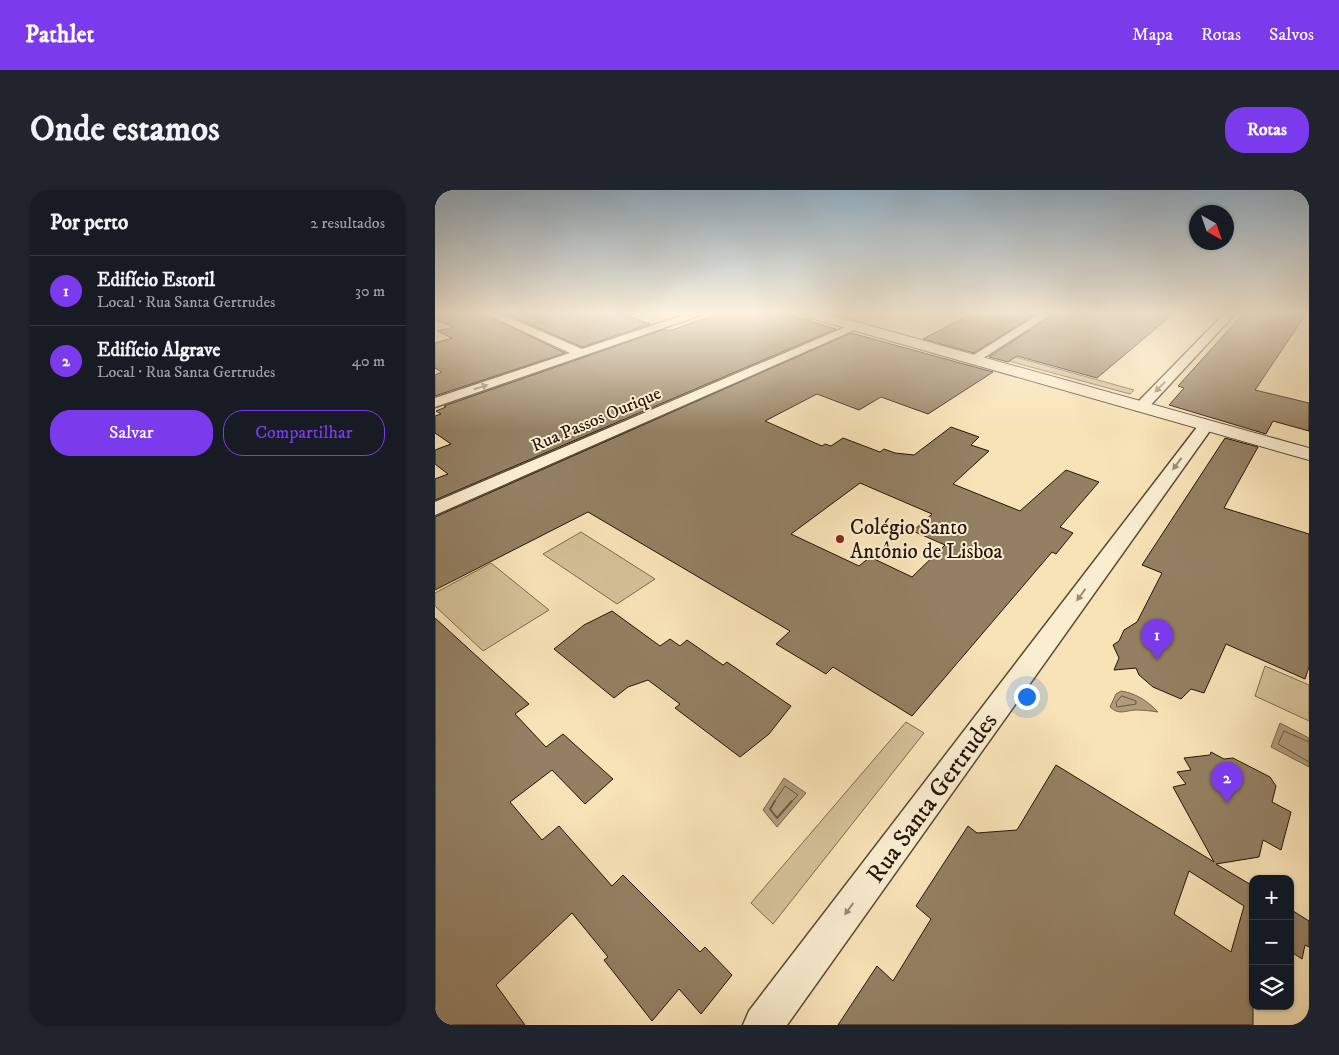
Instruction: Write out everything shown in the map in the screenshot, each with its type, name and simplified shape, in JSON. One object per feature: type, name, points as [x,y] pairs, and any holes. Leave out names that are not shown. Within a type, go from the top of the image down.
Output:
[{"type":"street","points":[[435,403],[586,353]]},
{"type":"street","name":"Rua Passos Ourique","points":[[435,509],[793,353]]},
{"type":"street","points":[[951,353],[1309,454]]},
{"type":"street","points":[[973,359],[983,353]]},
{"type":"street","points":[[1141,407],[1193,353]]},
{"type":"street","points":[[435,388],[451,397]]},
{"type":"street","name":"Rua Santa Gertrudes","points":[[763,1025],[1206,425]]},
{"type":"shaded area","points":[[1001,353],[1134,390],[1130,394],[994,357]]},
{"type":"shaded area","points":[[581,532],[655,579],[617,604],[543,554]]},
{"type":"shaded area","points":[[491,563],[549,610],[483,651],[435,606],[435,593]]},
{"type":"shaded area","points":[[1265,666],[1309,685],[1309,721],[1255,696]]},
{"type":"shaded area","points":[[906,722],[924,733],[773,924],[751,903]]},
{"type":"water","points":[[1121,691],[1141,698],[1158,712],[1137,710],[1120,712],[1114,710],[1110,707],[1116,694]]},
{"type":"water","points":[[1280,723],[1309,738],[1309,767],[1271,747]]},
{"type":"water","points":[[784,778],[806,793],[777,827],[763,810]]},
{"type":"building","points":[[435,353],[565,353],[435,396],[435,375],[442,372],[435,368]]},
{"type":"building","points":[[596,353],[780,353],[435,500],[435,479],[448,474],[435,464],[435,450],[451,444],[435,433],[435,416],[441,414],[436,411],[446,407],[444,406]]},
{"type":"building","name":"Colégio Santo Antônio de Lisboa","points":[[806,353],[924,353],[993,372],[928,414],[881,397],[859,410],[817,394],[765,421],[822,446],[825,444],[831,446],[843,438],[880,452],[884,449],[895,453],[914,455],[951,427],[979,437],[971,445],[989,451],[953,484],[1020,511],[1066,470],[1099,482],[1060,527],[1073,533],[1056,554],[1052,552],[912,716],[833,667],[826,674],[776,644],[790,631],[588,512],[435,590],[435,517]],"holes":[[[860,483],[932,514],[913,531],[945,545],[912,577],[870,557],[859,566],[791,534]]]},
{"type":"building","points":[[995,353],[1127,353],[1097,378],[1017,356],[1008,362],[989,357]]},
{"type":"building","points":[[1208,353],[1280,353],[1255,390],[1309,403],[1309,431],[1273,421],[1266,434],[1169,405],[1184,388],[1178,386]]},
{"type":"building","points":[[1225,438],[1258,447],[1224,508],[1309,534],[1309,667],[1305,679],[1226,644],[1204,693],[1191,689],[1181,699],[1153,687],[1139,675],[1136,668],[1114,670],[1119,658],[1113,645],[1119,641],[1124,630],[1137,622],[1162,573],[1142,565]]},
{"type":"building","points":[[612,611],[660,646],[670,639],[680,646],[687,640],[723,665],[727,662],[791,706],[769,734],[740,757],[675,708],[680,704],[648,680],[628,687],[614,698],[554,649],[584,625]]},
{"type":"building","points":[[435,618],[529,704],[515,714],[546,747],[563,734],[613,779],[585,804],[552,770],[510,802],[542,840],[559,826],[612,886],[623,875],[700,952],[705,947],[732,975],[701,1014],[679,989],[652,1021],[604,960],[608,957],[572,913],[496,985],[525,1025],[435,1025]]},
{"type":"building","points":[[1211,752],[1224,759],[1233,758],[1270,777],[1276,786],[1272,802],[1291,812],[1281,850],[1263,840],[1259,857],[1216,864],[1249,884],[1249,1010],[1253,1010],[1253,1025],[838,1025],[877,966],[893,981],[931,919],[916,906],[968,826],[977,833],[1017,830],[1056,765],[1214,862],[1173,787],[1186,784],[1177,772],[1191,770],[1184,758],[1210,755]],"holes":[[[1189,871],[1244,906],[1231,952],[1174,914]]]},
{"type":"building","points":[[1294,912],[1309,921],[1309,947],[1305,945],[1302,959],[1294,954]]},
{"type":"place","name":"Colégio Santo Antônio de Lisboa","points":[[840,539]]},
{"type":"place","name":"Edifício Estoril","points":[[1157,660]]},
{"type":"place","name":"Edifício Algrave","points":[[1227,803]]}]
